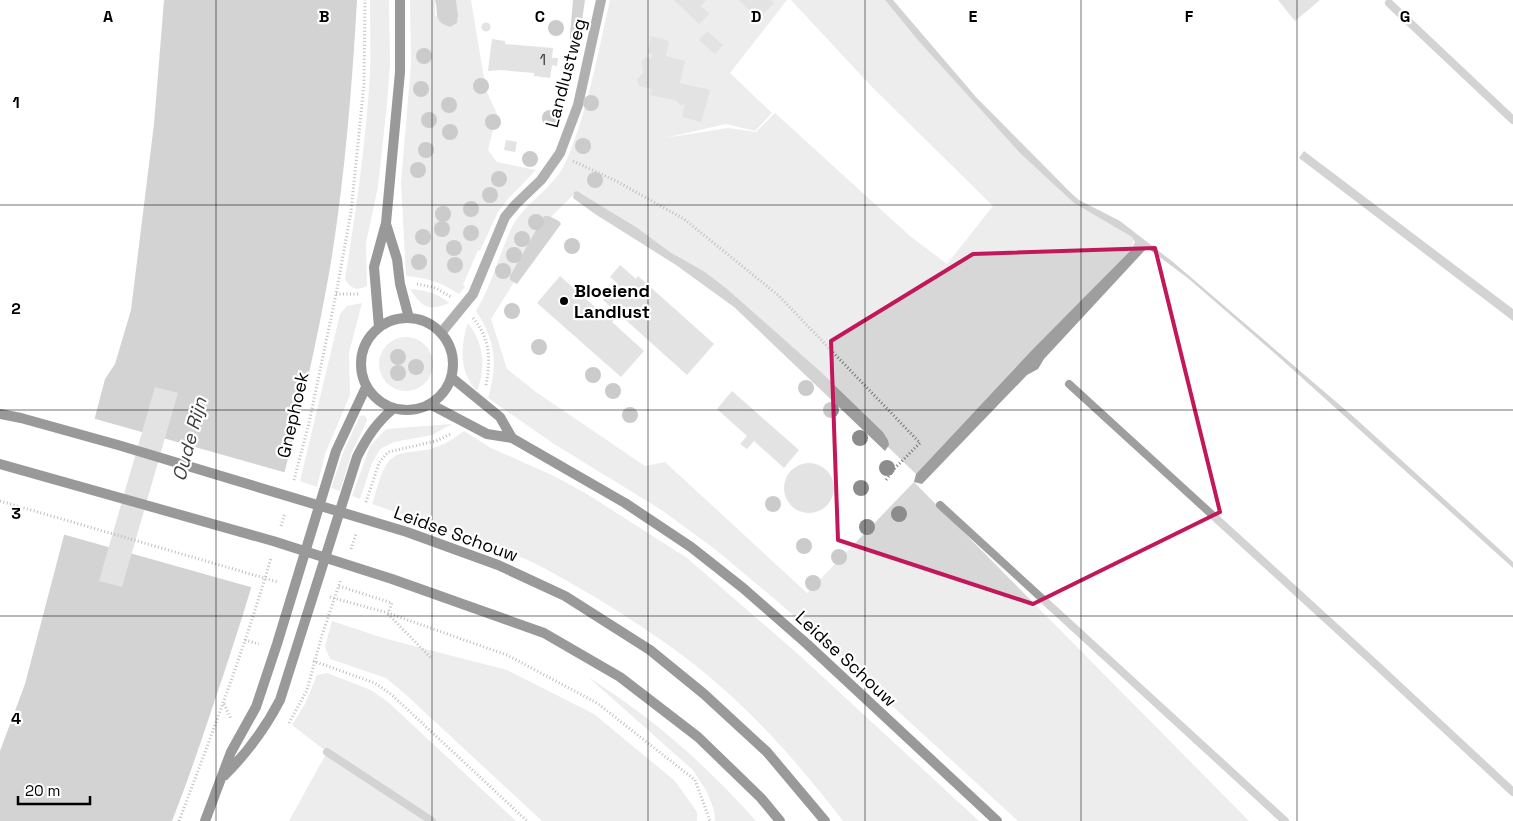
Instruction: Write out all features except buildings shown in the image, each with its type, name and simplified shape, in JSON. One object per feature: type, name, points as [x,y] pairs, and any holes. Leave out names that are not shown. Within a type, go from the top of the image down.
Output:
[{"type":"street","points":[[379,327],[374,267],[386,223],[400,72],[400,0]]},
{"type":"street","name":"Landlustweg","points":[[560,153],[578,105],[601,0]]},
{"type":"street","points":[[441,333],[464,308],[480,282],[505,218],[516,204],[541,180],[560,153]]},
{"type":"street","points":[[386,223],[397,260],[400,284],[409,318]]},
{"type":"street","points":[[409,318],[427,322],[441,333],[450,346],[453,362],[451,377],[444,391],[430,404],[413,410],[394,408],[379,401],[366,387],[361,370],[361,356],[369,337],[379,327],[391,320],[409,318]]},
{"type":"street","name":"Leidse Schouw","points":[[451,377],[500,417],[512,438]]},
{"type":"street","points":[[205,821],[231,752],[256,707],[336,451],[366,387]]},
{"type":"street","name":"Leidse Schouw","points":[[430,404],[487,434],[512,438],[625,503],[691,548],[743,588],[807,644],[997,821]]},
{"type":"street","points":[[222,779],[247,752],[269,721],[280,700],[358,457],[373,429],[394,408]]},
{"type":"street","name":"Leidse Schouw","points":[[0,414],[118,445],[407,532],[498,566],[565,596],[650,650],[704,694],[767,752],[825,821]]},
{"type":"street","points":[[0,464],[274,542],[392,579],[544,633],[620,677],[698,737],[761,798],[780,821]]},
{"type":"path","name":"Gnephoek","points":[[293,483],[311,413],[351,212],[364,84],[365,0]]},
{"type":"path","points":[[560,153],[616,181],[684,219],[778,295],[920,443],[892,470],[886,480]]},
{"type":"path","points":[[464,308],[478,325],[487,343],[489,371],[484,393],[479,401]]},
{"type":"path","points":[[364,507],[379,463],[384,455],[391,450],[436,441],[449,435],[464,423]]},
{"type":"path","points":[[0,501],[281,582]]},
{"type":"path","points":[[280,527],[285,510]]},
{"type":"path","points":[[350,551],[356,533]]},
{"type":"path","points":[[179,821],[224,703],[273,553]]},
{"type":"path","points":[[342,577],[314,661],[375,684],[392,695],[527,821]]},
{"type":"path","points":[[339,586],[392,603],[388,613]]},
{"type":"path","points":[[326,596],[388,613],[507,655],[597,703],[695,780],[710,821]]},
{"type":"path","points":[[388,613],[431,658]]},
{"type":"highlighted area","points":[[1155,248],[1220,512],[1033,604],[838,540],[831,341],[973,254]]},
{"type":"shaded area","points":[[370,0],[389,0],[390,64],[378,187],[366,243],[367,286],[357,289],[349,285],[345,279],[366,125],[370,73]]},
{"type":"shaded area","points":[[410,0],[435,0],[435,15],[450,27],[457,22],[456,0],[471,0],[486,90],[497,114],[488,150],[497,162],[536,170],[498,212],[480,251],[478,250],[463,285],[465,287],[459,294],[434,281],[406,276],[401,182],[411,64]]},
{"type":"shaded area","points":[[610,0],[787,0],[730,73],[772,113],[755,131],[726,124],[665,138],[728,128],[756,132],[775,113],[910,236],[947,264],[993,206],[872,87],[791,0],[885,0],[916,38],[1074,203],[1133,237],[1132,249],[1032,350],[916,474],[888,447],[888,440],[883,432],[821,372],[726,288],[705,272],[670,252],[636,227],[577,191],[551,217],[549,216],[510,280],[514,282],[491,319],[507,369],[536,392],[645,466],[665,462],[807,593],[914,482],[1249,821],[1018,821],[784,607],[716,550],[660,509],[554,444],[488,398],[493,374],[493,353],[488,332],[476,311],[487,291],[512,227],[523,211],[557,177],[567,160],[588,98]]},
{"type":"shaded area","points":[[410,289],[431,293],[449,303],[436,307],[426,306],[418,300]]},
{"type":"shaded area","points":[[362,303],[349,353],[350,395],[325,454],[317,487],[300,481],[340,314],[347,306]]},
{"type":"shaded area","points":[[468,323],[477,339],[482,356],[482,373],[477,391],[471,384],[464,368],[463,341]]},
{"type":"shaded area","points":[[401,337],[411,337],[421,341],[429,349],[433,364],[429,379],[421,387],[411,391],[401,391],[391,387],[383,379],[379,369],[379,359],[383,349],[391,341]]},
{"type":"shaded area","points":[[363,415],[367,418],[367,421],[352,452],[340,491],[331,488],[344,450],[360,416]]},
{"type":"shaded area","points":[[452,424],[432,435],[394,442],[380,449],[372,463],[360,499],[352,496],[370,446],[386,429]]},
{"type":"shaded area","points":[[464,431],[491,448],[554,476],[587,494],[687,558],[798,654],[979,821],[843,821],[792,758],[736,700],[695,665],[646,630],[595,597],[528,560],[464,535],[372,504],[383,470],[393,457],[437,447]]},
{"type":"shaded area","points":[[332,621],[383,638],[507,670],[594,714],[675,781],[697,812],[697,821],[542,821],[386,678],[330,659],[325,647]]},
{"type":"shaded area","points":[[327,673],[371,690],[388,702],[516,821],[289,821],[327,752],[292,725],[305,704],[317,675]]},
{"type":"shaded area","points":[[588,677],[656,725],[677,743],[717,780],[756,821],[715,821],[714,810],[707,792],[693,770]]},
{"type":"water","name":"Oude Rijn","points":[[164,0],[357,0],[344,164],[336,229],[322,313],[300,413],[259,562],[208,721],[172,821],[0,821],[0,751],[25,684],[105,379],[115,364],[131,310],[154,124]]},
{"type":"water","points":[[435,0],[456,0],[457,23],[450,27],[438,20]]},
{"type":"water","points":[[573,0],[585,0],[580,34],[574,51],[571,48],[570,35]]},
{"type":"water","points":[[885,0],[893,0],[976,97],[1072,194],[1079,200],[1120,221],[1173,262],[1355,418],[1513,562],[1513,568],[1280,358],[1189,279],[1149,249],[1145,250],[1044,359],[1038,369],[1027,375],[922,484],[914,482],[916,474],[1032,350],[1132,249],[1135,242],[1132,237],[1074,203],[1020,153],[916,38]]},
{"type":"water","points":[[1304,151],[1513,309],[1513,321],[1299,158]]},
{"type":"water","points":[[577,191],[636,227],[670,252],[705,272],[726,288],[821,372],[883,432],[889,445],[885,451],[734,307],[676,265],[573,198],[574,192]]},
{"type":"water","points":[[544,216],[549,216],[561,224],[517,284],[510,280],[510,276]]},
{"type":"pier","points":[[92,418],[287,473],[254,588],[62,534]]},
{"type":"waterway","points":[[1389,3],[1513,120]]},
{"type":"waterway","points":[[1069,384],[1513,792]]},
{"type":"waterway","points":[[940,505],[1285,821]]},
{"type":"waterway","points":[[327,752],[432,821]]},
{"type":"place","name":"Bloeiend Landlust","points":[[564,301]]}]
